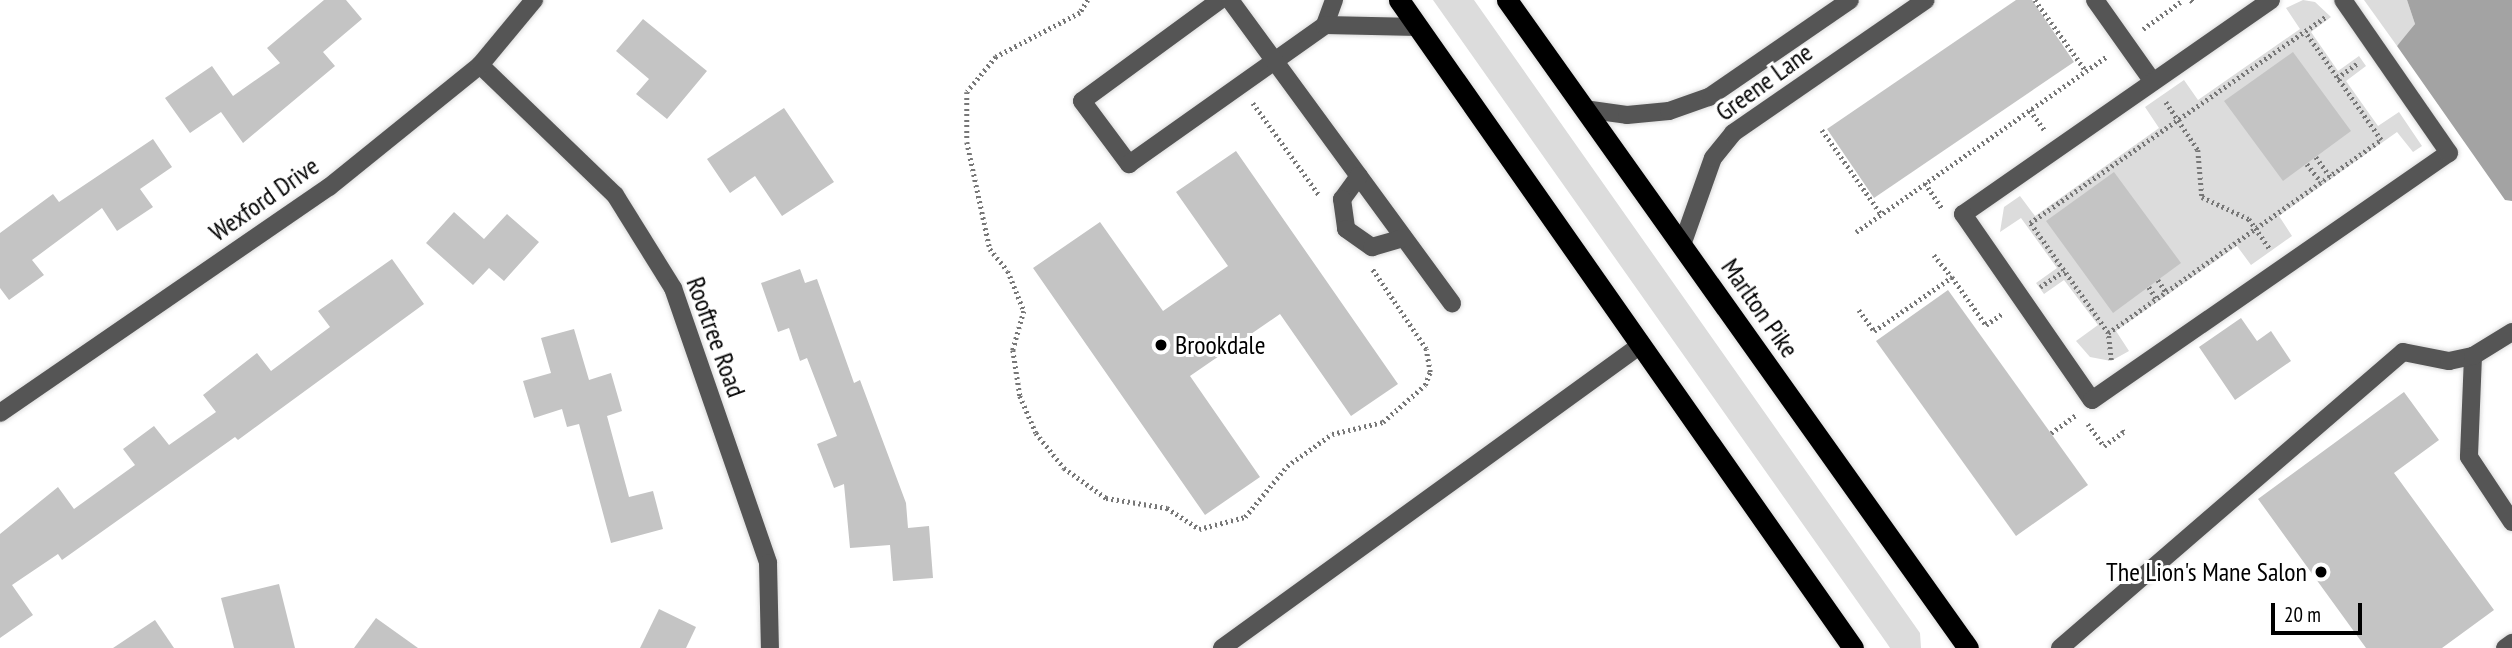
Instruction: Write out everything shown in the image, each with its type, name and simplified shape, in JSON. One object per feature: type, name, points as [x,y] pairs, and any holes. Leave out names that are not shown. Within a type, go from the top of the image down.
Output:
[{"type":"highway","points":[[1399,0],[1642,344],[1851,648]]},
{"type":"highway","name":"Marlton Pike","points":[[1507,0],[1968,648]]},
{"type":"street","name":"Wexford Drive","points":[[0,413],[330,187],[480,65],[534,0]]},
{"type":"street","points":[[1220,0],[1082,101],[1129,164],[1273,59],[1325,25],[1418,27]]},
{"type":"street","points":[[1230,0],[1452,303]]},
{"type":"street","points":[[1325,25],[1334,0]]},
{"type":"street","name":"Greene Lane","points":[[1584,109],[1637,114],[1669,111],[1709,97],[1850,0]]},
{"type":"street","name":"Greene Lane","points":[[1682,246],[1713,158],[1733,133],[1926,0]]},
{"type":"street","points":[[2095,0],[2158,89]]},
{"type":"street","points":[[2272,0],[2158,89],[1963,214],[2092,400],[2449,153],[2344,2]]},
{"type":"street","name":"Rooftree Road","points":[[480,65],[615,195],[673,288],[768,563],[770,648]]},
{"type":"street","points":[[1359,176],[1342,199],[1346,229],[1372,247],[1404,238]]},
{"type":"street","points":[[2060,648],[2403,352],[2438,360],[2473,356],[2512,332]]},
{"type":"street","points":[[1222,648],[1642,344]]},
{"type":"street","points":[[2473,356],[2474,432],[2469,457],[2512,522]]},
{"type":"street","points":[[2505,648],[2512,643]]},
{"type":"path","points":[[1088,0],[1080,13],[996,57],[967,92],[967,142],[990,249],[1008,271],[1024,311],[1013,350],[1020,396],[1041,441],[1064,468],[1106,498],[1167,508],[1183,523],[1214,529],[1260,506],[1287,466],[1332,434],[1384,422],[1418,396],[1430,361],[1369,264],[1361,261]]},
{"type":"path","points":[[2035,0],[2086,71]]},
{"type":"path","points":[[2138,35],[2183,0]]},
{"type":"path","points":[[2111,361],[2108,333],[2030,223],[2344,2]]},
{"type":"path","points":[[2108,333],[2381,140],[2305,32]]},
{"type":"path","points":[[1856,232],[2111,54]]},
{"type":"path","points":[[2337,78],[2362,60]]},
{"type":"path","points":[[2158,89],[2198,150],[2202,197],[2210,206],[2242,214],[2272,251]]},
{"type":"path","points":[[1253,103],[1322,198],[1321,207]]},
{"type":"path","points":[[2030,110],[2048,135]]},
{"type":"path","points":[[1822,130],[1881,214]]},
{"type":"path","points":[[2316,157],[2330,176]]},
{"type":"path","points":[[2307,163],[2321,183]]},
{"type":"path","points":[[1925,183],[1943,208]]},
{"type":"path","points":[[1934,255],[1986,325],[2012,307]]},
{"type":"path","points":[[2040,288],[2064,271]]},
{"type":"path","points":[[1859,310],[1874,331],[1952,277]]},
{"type":"path","points":[[2158,280],[2165,292]]},
{"type":"path","points":[[2149,287],[2156,298]]},
{"type":"path","points":[[2051,433],[2080,412],[2104,446],[2123,432],[2120,429]]},
{"type":"shaded area","points":[[1433,0],[1474,0],[1920,633],[1921,648],[1890,648]]},
{"type":"shaded area","points":[[2303,0],[2315,2],[2331,17],[2311,32],[2338,71],[2359,56],[2366,66],[2346,81],[2378,126],[2399,112],[2422,146],[2413,152],[2397,132],[2279,216],[2292,236],[2251,265],[2237,246],[2116,331],[2129,351],[2111,361],[2090,357],[2076,341],[2098,325],[2064,280],[2044,294],[2036,283],[2057,268],[2021,218],[2000,232],[2004,207],[2020,196],[2035,216],[2159,128],[2145,107],[2184,80],[2198,100],[2300,29],[2286,8]]},
{"type":"shaded area","points":[[2364,0],[2407,0],[2415,24],[2397,46]]},
{"type":"shaded area","points":[[2407,0],[2512,0],[2512,201],[2505,200],[2397,46],[2415,24]]},
{"type":"building","points":[[324,0],[346,0],[362,19],[323,52],[335,66],[243,143],[221,112],[190,133],[165,98],[212,66],[233,96],[280,63],[267,48]]},
{"type":"building","points":[[2016,0],[2032,0],[2074,62],[1874,198],[1827,129]]},
{"type":"building","points":[[643,19],[707,71],[667,119],[636,94],[649,79],[616,51]]},
{"type":"building","points":[[2293,52],[2351,131],[2283,181],[2224,101]]},
{"type":"building","points":[[784,108],[834,182],[782,216],[755,176],[730,193],[707,159]]},
{"type":"building","points":[[153,139],[172,167],[140,189],[153,207],[117,231],[102,208],[32,260],[44,275],[9,300],[0,288],[0,233],[53,194],[59,202]]},
{"type":"building","name":"Brookdale","points":[[1236,151],[1398,384],[1351,416],[1280,314],[1190,376],[1260,477],[1205,515],[1033,268],[1100,222],[1163,311],[1228,266],[1176,192]]},
{"type":"building","points":[[2114,172],[2181,263],[2113,313],[2046,221]]},
{"type":"building","points":[[454,212],[484,239],[507,214],[539,242],[504,281],[489,268],[473,285],[426,243]]},
{"type":"building","points":[[392,259],[424,304],[238,440],[235,437],[62,560],[58,554],[12,585],[33,615],[0,638],[0,534],[58,487],[74,509],[135,465],[123,449],[154,426],[169,445],[216,412],[203,395],[257,353],[271,371],[330,327],[318,311]]},
{"type":"building","points":[[800,269],[805,283],[817,279],[854,383],[860,380],[906,503],[908,528],[929,526],[933,578],[893,581],[890,545],[850,548],[844,484],[834,488],[817,444],[837,436],[807,358],[800,361],[789,328],[778,332],[761,283]]},
{"type":"building","points":[[1948,290],[2088,485],[2016,536],[1876,341]]},
{"type":"building","points":[[2241,318],[2257,341],[2271,331],[2291,361],[2235,400],[2199,347]]},
{"type":"building","points":[[574,329],[589,380],[611,373],[622,411],[607,416],[629,497],[653,491],[663,529],[611,543],[579,424],[567,427],[562,409],[534,418],[523,381],[551,373],[541,338]]},
{"type":"building","points":[[2404,392],[2439,440],[2394,473],[2494,610],[2442,648],[2366,648],[2258,499]]},
{"type":"building","points":[[279,584],[295,648],[234,648],[221,598]]},
{"type":"building","points":[[659,609],[696,627],[686,648],[640,648]]},
{"type":"building","points":[[376,618],[418,648],[354,648]]},
{"type":"building","points":[[155,620],[174,648],[113,648]]},
{"type":"place","name":"Brookdale","points":[[1161,345]]},
{"type":"place","name":"The Lion's Mane Salon","points":[[2321,572]]}]
